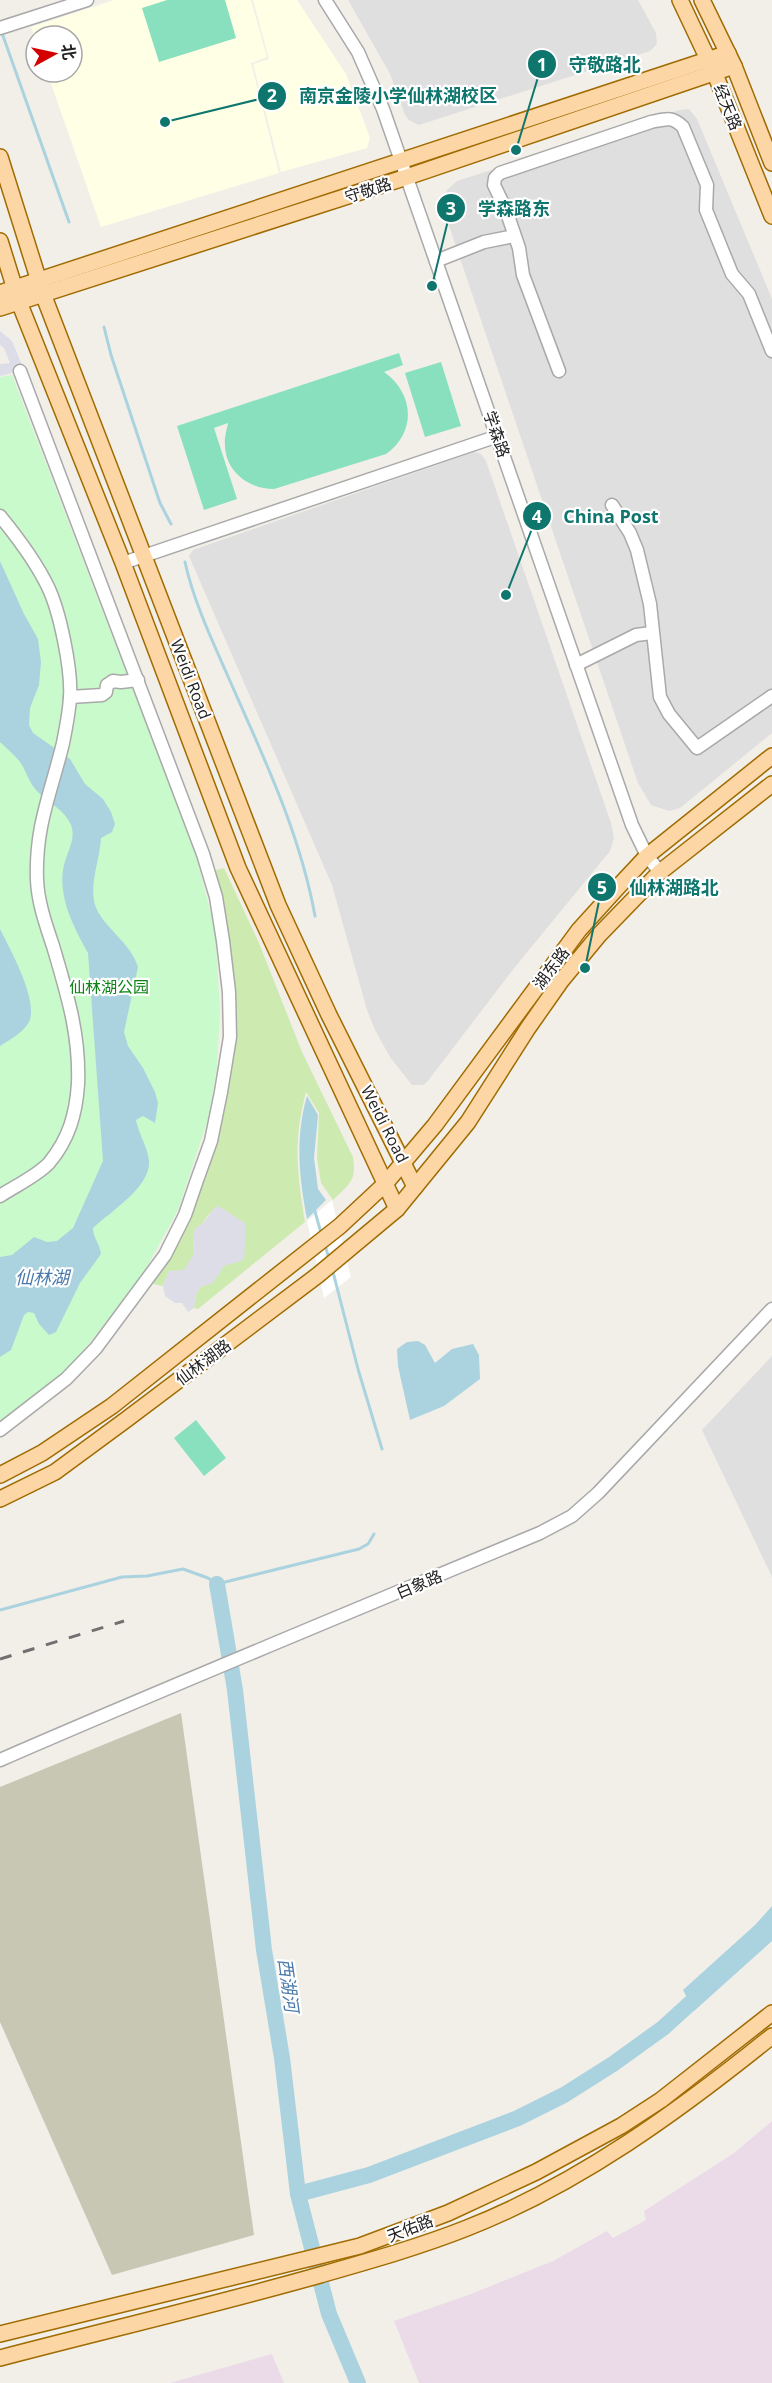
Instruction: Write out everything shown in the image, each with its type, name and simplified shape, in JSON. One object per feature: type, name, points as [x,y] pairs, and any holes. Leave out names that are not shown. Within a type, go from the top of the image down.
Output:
[{"type":"main road","name":"经天路","points":[[680,0],[712,67],[772,216]]},
{"type":"main road","name":"经天路","points":[[702,0],[731,60],[772,164]]},
{"type":"main road","name":"守敬路","points":[[41,287],[406,177],[731,60]]},
{"type":"main road","name":"守敬路","points":[[0,308],[17,295],[401,162],[712,67]]},
{"type":"main road","name":"Weidi Road","points":[[0,157],[41,287],[278,905],[329,1015],[415,1187]]},
{"type":"main road","name":"Weidi Road","points":[[0,241],[17,295],[123,562],[238,868],[397,1209]]},
{"type":"main road","name":"守敬路","points":[[0,293],[17,295]]},
{"type":"main road","name":"湖东路","points":[[385,1184],[435,1125],[579,930],[647,856],[772,756]]},
{"type":"main road","name":"湖东路","points":[[397,1209],[468,1122],[528,1028],[561,981],[599,935],[660,872],[772,784]]},
{"type":"main road","name":"仙林湖路","points":[[0,1475],[42,1453],[112,1406],[340,1226],[385,1184]]},
{"type":"main road","name":"仙林湖路","points":[[0,1499],[54,1472],[318,1275],[397,1209]]},
{"type":"main road","name":"天佑路","points":[[0,2334],[360,2246],[448,2213],[536,2172],[621,2126],[677,2089],[772,2013]]},
{"type":"main road","name":"天佑路","points":[[0,2358],[276,2288],[365,2262],[467,2228],[546,2191],[630,2142],[710,2086],[772,2036]]},
{"type":"street","points":[[0,28],[87,0]]},
{"type":"street","name":"学森路","points":[[326,0],[357,52],[383,109],[632,825],[647,856],[660,872]]},
{"type":"street","points":[[560,371],[523,276],[519,248],[506,210],[494,185],[495,178],[500,173],[651,122],[676,120],[683,127],[707,186],[706,210],[732,274],[749,294],[772,351]]},
{"type":"street","points":[[436,261],[484,242],[514,236]]},
{"type":"street","points":[[0,1430],[66,1379],[96,1348],[165,1255],[185,1215],[211,1141],[230,1036],[229,992],[216,897],[203,854],[20,371]]},
{"type":"street","points":[[123,562],[498,436]]},
{"type":"street","points":[[612,506],[630,533],[637,550],[650,604],[660,697],[669,714],[697,748],[772,696]]},
{"type":"street","points":[[0,516],[30,556],[49,589],[59,621],[67,661],[70,697],[63,745],[45,804],[37,848],[37,882],[41,908],[69,1000],[77,1037],[79,1064],[76,1105],[71,1128],[47,1165],[0,1196]]},
{"type":"street","points":[[576,665],[636,635],[652,633]]},
{"type":"street","points":[[70,697],[102,695],[112,681],[138,680]]},
{"type":"street","name":"白象路","points":[[0,1760],[195,1675],[540,1533],[572,1516],[598,1493],[772,1309]]},
{"type":"shaded area","points":[[114,0],[251,0],[267,57],[251,63],[279,173],[101,227],[51,84],[84,84],[84,24],[40,24]]},
{"type":"shaded area","points":[[253,0],[297,0],[346,74],[370,138],[367,148],[281,172],[253,64],[269,59]]},
{"type":"shaded area","points":[[348,0],[638,0],[656,33],[657,44],[650,51],[419,125],[405,115],[390,74]]},
{"type":"shaded area","points":[[689,109],[697,119],[772,299],[772,733],[680,808],[669,811],[651,805],[638,783],[444,211],[443,202],[447,190],[457,181],[679,110]]},
{"type":"shaded area","points":[[0,331],[12,341],[24,370],[0,376],[0,364],[10,363],[4,348],[0,345]]},
{"type":"shaded area","points":[[474,452],[481,454],[486,461],[611,823],[614,838],[610,851],[515,967],[427,1082],[423,1085],[412,1085],[390,1057],[375,1030],[367,1010],[332,885],[189,556],[193,550]]},
{"type":"shaded area","points":[[216,1206],[246,1224],[244,1260],[224,1266],[213,1283],[200,1287],[194,1308],[188,1312],[182,1303],[175,1303],[165,1296],[163,1286],[169,1271],[184,1270],[194,1254],[195,1228],[203,1223]]},
{"type":"shaded area","points":[[772,1356],[772,1577],[702,1430]]},
{"type":"shaded area","points":[[181,1713],[254,2235],[112,2275],[0,2022],[0,1787]]},
{"type":"shaded area","points":[[772,2121],[772,2383],[419,2383],[394,2321],[471,2294],[553,2261],[607,2231],[613,2238],[646,2220],[644,2211],[734,2153]]},
{"type":"shaded area","points":[[272,2354],[284,2383],[170,2383]]},
{"type":"green space","points":[[167,0],[225,0],[236,38],[159,62],[142,8]]},
{"type":"green space","points":[[399,353],[403,365],[384,372],[394,381],[406,401],[407,424],[396,445],[386,454],[274,489],[265,488],[240,477],[230,464],[226,455],[225,443],[228,423],[214,428],[237,499],[204,510],[177,426]]},
{"type":"green space","points":[[441,362],[461,426],[425,437],[405,373]]},
{"type":"green space","name":"仙林湖公园","points":[[12,375],[194,849],[215,929],[220,1010],[217,1067],[208,1119],[178,1210],[139,1281],[75,1361],[39,1396],[0,1424],[0,377]]},
{"type":"green space","points":[[224,868],[259,943],[302,1052],[353,1157],[354,1172],[350,1182],[333,1200],[321,1183],[317,1158],[319,1113],[306,1092],[298,1142],[300,1188],[305,1222],[198,1309],[194,1308],[200,1287],[219,1274],[222,1265],[222,1245],[215,1211],[208,1215],[193,1238],[194,1254],[184,1271],[169,1271],[163,1286],[153,1284],[191,1214],[215,1145],[232,1044],[213,871]]},
{"type":"green space","points":[[196,1420],[226,1458],[204,1476],[174,1438]]},
{"type":"water","name":"仙林湖","points":[[0,561],[38,639],[41,662],[39,685],[30,708],[29,725],[33,733],[70,759],[85,784],[103,799],[115,824],[112,832],[101,838],[93,897],[104,921],[129,950],[138,967],[124,1032],[128,1046],[143,1068],[158,1103],[155,1123],[143,1116],[136,1120],[148,1156],[148,1171],[137,1189],[93,1228],[101,1254],[80,1283],[56,1332],[49,1335],[39,1324],[34,1313],[28,1312],[24,1315],[11,1350],[0,1357],[0,1257],[12,1255],[34,1237],[47,1242],[57,1241],[73,1228],[103,1161],[88,953],[73,923],[63,892],[64,864],[73,836],[71,825],[65,815],[43,797],[30,782],[20,762],[0,742]]},
{"type":"water","points":[[0,929],[22,975],[31,1013],[29,1022],[23,1030],[0,1046]]},
{"type":"water","points":[[307,1096],[318,1115],[314,1158],[318,1189],[326,1200],[307,1219],[302,1188],[300,1142]]},
{"type":"water","points":[[418,1341],[425,1345],[435,1363],[452,1349],[473,1344],[479,1355],[480,1379],[444,1406],[410,1420],[398,1366],[397,1349],[407,1342]]},
{"type":"water","points":[[772,1906],[772,1941],[694,2011],[683,1990],[755,1925]]},
{"type":"pier","points":[[332,1200],[351,1277],[324,1298],[307,1221]]},
{"type":"waterway","points":[[2,33],[69,222]]},
{"type":"waterway","points":[[104,327],[111,355],[160,503],[171,524]]},
{"type":"waterway","points":[[185,562],[204,622],[280,796],[300,855],[315,916]]},
{"type":"waterway","points":[[314,1208],[321,1233]]},
{"type":"waterway","points":[[325,1245],[329,1259]]},
{"type":"waterway","points":[[332,1268],[358,1369],[382,1449]]},
{"type":"waterway","points":[[0,1610],[122,1577],[147,1576],[183,1569],[208,1578],[217,1584],[359,1549],[368,1544],[374,1534]]},
{"type":"waterway","name":"西湖河","points":[[217,1584],[235,1690],[264,1950],[282,2058],[298,2194],[329,2314],[358,2383]]},
{"type":"waterway","points":[[298,2194],[369,2175],[518,2118],[564,2095],[663,2028],[707,1988]]},
{"type":"railway","points":[[0,1659],[124,1621]]},
{"type":"place","name":"南京金陵小学仙林湖校区","points":[[165,122]]},
{"type":"place","name":"守敬路北","points":[[516,150]]},
{"type":"place","name":"学森路东","points":[[432,286]]},
{"type":"place","name":"China Post","points":[[506,595]]},
{"type":"place","name":"仙林湖路北","points":[[585,968]]}]
